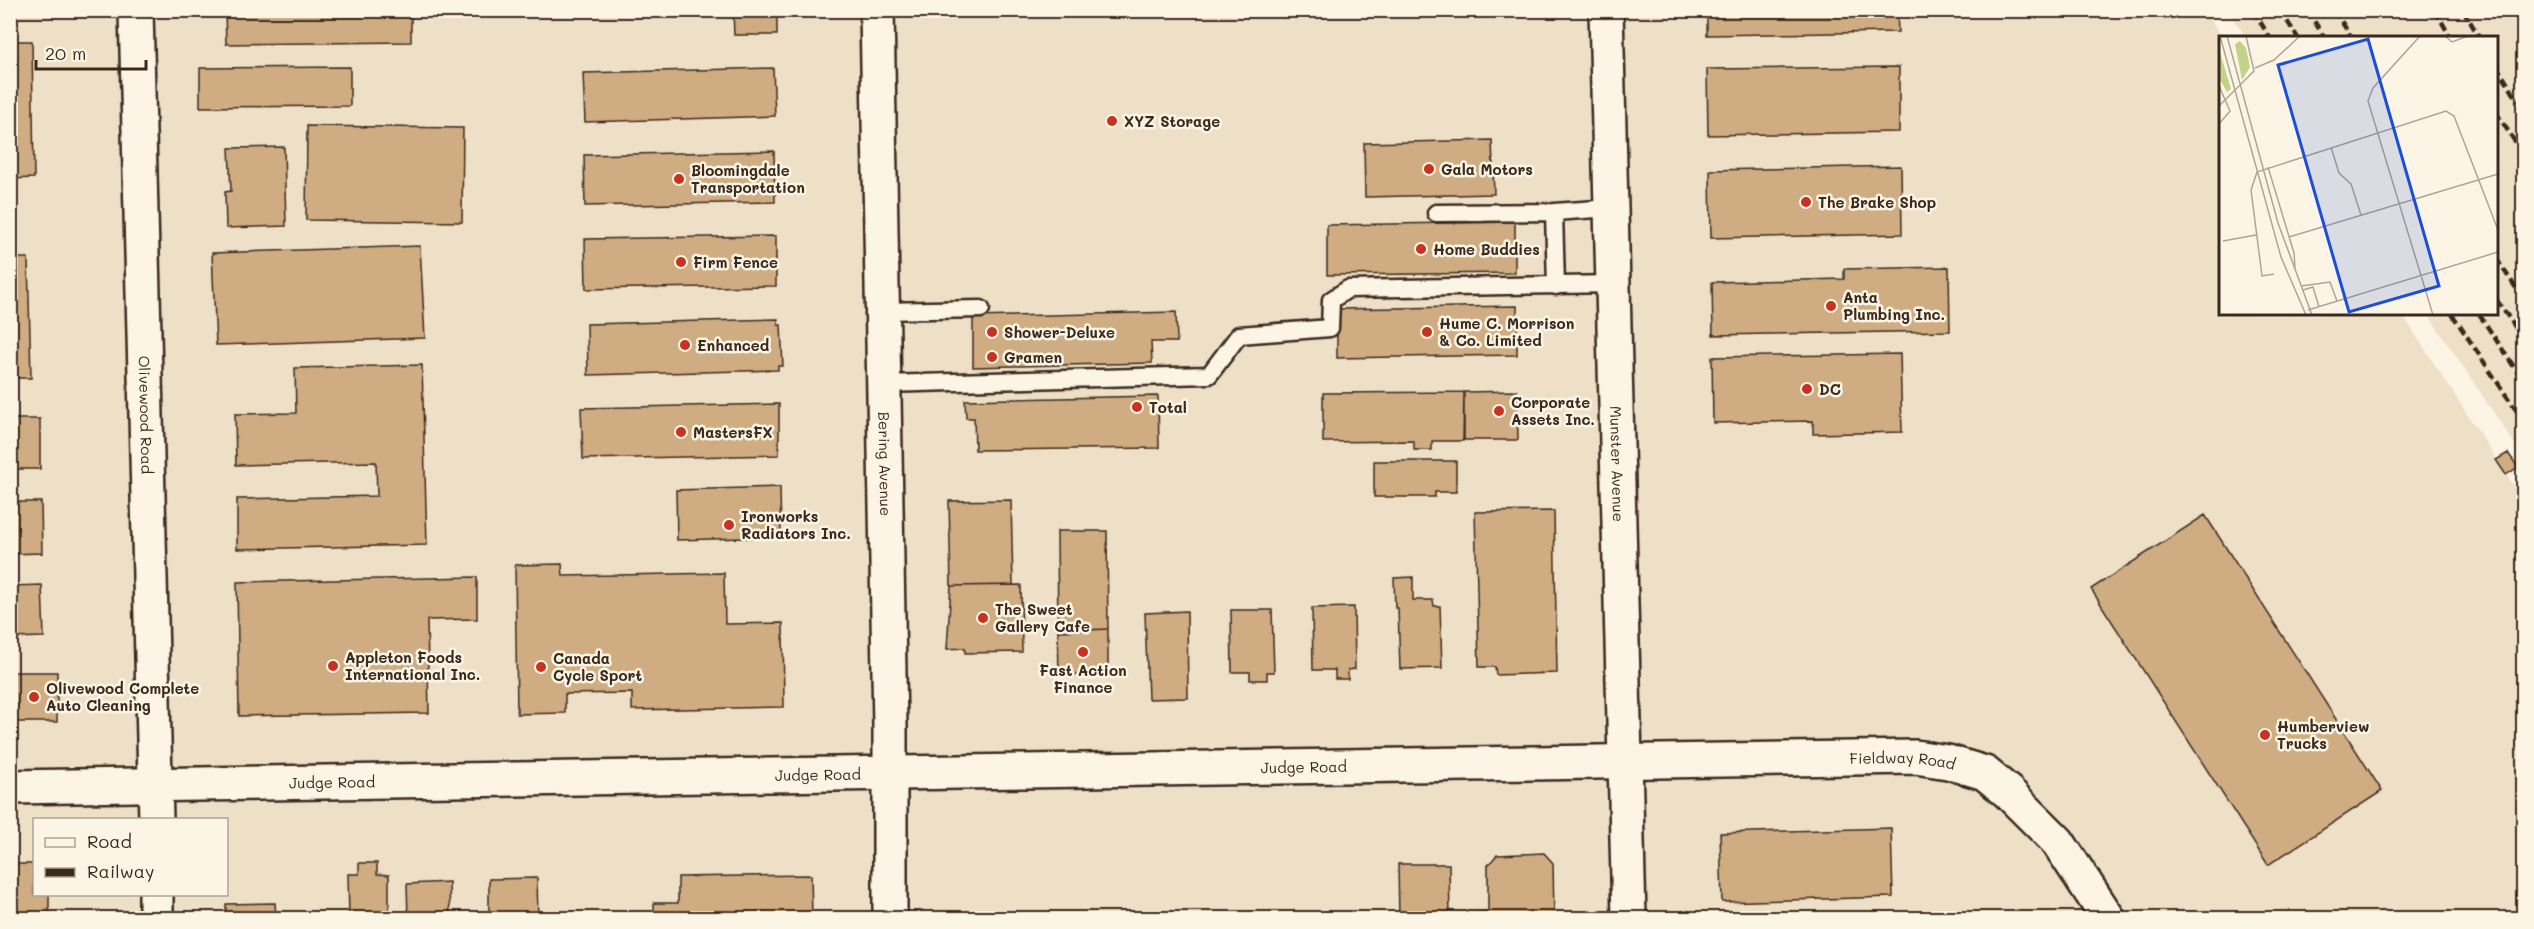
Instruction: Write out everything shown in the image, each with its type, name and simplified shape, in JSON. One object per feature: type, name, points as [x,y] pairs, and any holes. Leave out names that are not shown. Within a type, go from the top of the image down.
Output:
[{"type":"street","name":"Olivewood Road","points":[[136,10],[156,818]]},
{"type":"street","name":"Bering Avenue","points":[[877,10],[890,772],[890,918]]},
{"type":"street","name":"Munster Avenue","points":[[1606,10],[1629,918]]},
{"type":"street","name":"Fieldway Road","points":[[1626,761],[1915,757],[1948,762],[1985,773],[2008,792],[2058,842],[2108,918]]},
{"type":"street","name":"Judge Road","points":[[10,787],[1626,761]]},
{"type":"street","points":[[156,896],[156,918]]},
{"type":"lane","points":[[1436,213],[1554,212],[1611,208]]},
{"type":"lane","points":[[1554,212],[1556,286]]},
{"type":"lane","points":[[884,384],[1209,375],[1239,334],[1330,328],[1331,300],[1348,289],[1613,284]]},
{"type":"lane","points":[[882,311],[981,309]]},
{"type":"shaded area","points":[[10,11],[2205,11],[2221,36],[2219,36],[2219,315],[2403,315],[2523,500],[2523,918],[11,918]]},
{"type":"shaded area","points":[[2228,11],[2515,11],[2524,26],[2523,457],[2429,315],[2498,315],[2498,36],[2245,36]]},
{"type":"building","points":[[225,10],[411,10],[411,42],[226,44]]},
{"type":"building","points":[[733,10],[777,10],[777,35],[734,35]]},
{"type":"building","points":[[1707,10],[1897,10],[1898,32],[1707,35]]},
{"type":"building","points":[[10,41],[32,41],[34,178],[10,179]]},
{"type":"building","points":[[350,67],[350,106],[200,107],[200,68]]},
{"type":"building","points":[[1899,67],[1899,132],[1708,135],[1707,69]]},
{"type":"building","points":[[773,68],[775,116],[585,122],[583,73]]},
{"type":"building","points":[[307,126],[463,128],[462,222],[306,220]]},
{"type":"building","name":"Gala Motors","points":[[1492,140],[1494,194],[1365,197],[1364,143]]},
{"type":"building","points":[[284,147],[286,226],[226,228],[225,192],[231,191],[229,148]]},
{"type":"building","name":"Bloomingdale Transportation","points":[[774,151],[775,202],[585,206],[584,155]]},
{"type":"building","name":"The Brake Shop","points":[[1901,166],[1902,234],[1711,238],[1710,170]]},
{"type":"building","name":"Home Buddies","points":[[1515,222],[1515,273],[1327,275],[1327,225]]},
{"type":"building","name":"Firm Fence","points":[[776,236],[776,286],[586,289],[585,239]]},
{"type":"building","points":[[420,246],[425,338],[216,345],[212,253]]},
{"type":"building","points":[[10,258],[28,258],[31,378],[10,378]]},
{"type":"building","name":"Anta Plumbing Inc.","points":[[1949,267],[1950,331],[1713,335],[1712,282],[1844,279],[1844,269]]},
{"type":"building","name":"Hume C. Morrison & Co. Limited","points":[[1517,306],[1517,355],[1337,358],[1337,309]]},
{"type":"building","points":[[1176,312],[1177,342],[1151,342],[1152,363],[973,367],[973,317]]},
{"type":"building","name":"Enhanced","points":[[778,319],[778,325],[781,325],[783,366],[778,366],[778,370],[588,375],[587,324]]},
{"type":"building","name":"DC","points":[[1900,354],[1902,432],[1813,434],[1813,421],[1713,423],[1712,357]]},
{"type":"building","points":[[422,365],[427,545],[237,549],[237,499],[377,496],[376,462],[236,465],[235,414],[296,413],[295,368]]},
{"type":"building","points":[[1517,391],[1518,440],[1464,440],[1464,392]]},
{"type":"building","points":[[1464,392],[1463,441],[1432,441],[1432,450],[1414,450],[1414,441],[1323,442],[1323,393]]},
{"type":"building","points":[[1158,396],[1159,448],[975,450],[974,418],[966,418],[965,400]]},
{"type":"building","name":"MastersFX","points":[[779,404],[779,455],[583,459],[581,408]]},
{"type":"building","points":[[10,419],[40,419],[40,469],[10,469]]},
{"type":"building","points":[[2508,453],[2518,467],[2506,475],[2496,460]]},
{"type":"building","points":[[1374,461],[1456,461],[1456,492],[1435,492],[1435,497],[1374,497]]},
{"type":"building","name":"Ironworks Radiators Inc.","points":[[780,487],[781,537],[677,540],[676,490]]},
{"type":"building","points":[[1011,500],[1013,585],[951,586],[949,501]]},
{"type":"building","points":[[10,502],[41,502],[42,553],[10,554]]},
{"type":"building","points":[[1554,511],[1557,673],[1496,675],[1495,667],[1479,667],[1475,512]]},
{"type":"building","name":"Humberview Trucks","points":[[2205,515],[2382,791],[2268,865],[2091,589]]},
{"type":"building","points":[[1057,531],[1107,531],[1108,629],[1058,631]]},
{"type":"building","points":[[562,564],[563,576],[724,573],[725,624],[783,623],[784,707],[632,710],[632,693],[565,694],[565,713],[517,714],[515,565]]},
{"type":"building","name":"Appleton Foods International Inc.","points":[[477,577],[477,619],[427,620],[429,713],[239,716],[237,582]]},
{"type":"building","points":[[1413,577],[1413,600],[1433,600],[1434,606],[1440,606],[1442,668],[1400,669],[1398,608],[1395,608],[1394,578]]},
{"type":"building","points":[[42,585],[44,637],[10,638],[10,586]]},
{"type":"building","points":[[1021,585],[1022,652],[965,653],[965,648],[947,649],[951,586]]},
{"type":"building","points":[[1354,607],[1355,669],[1348,670],[1348,679],[1335,679],[1335,670],[1313,670],[1312,608]]},
{"type":"building","points":[[1231,610],[1272,610],[1274,672],[1267,672],[1267,680],[1250,680],[1250,672],[1232,672]]},
{"type":"building","points":[[1187,611],[1188,698],[1148,699],[1145,613]]},
{"type":"building","name":"Fast Action Finance","points":[[1108,629],[1108,674],[1059,675],[1058,631]]},
{"type":"building","name":"Olivewood Complete Auto Cleaning","points":[[10,672],[57,672],[57,722],[10,722]]},
{"type":"building","points":[[1891,828],[1893,897],[1722,902],[1720,833]]},
{"type":"building","points":[[1544,853],[1553,863],[1554,918],[1472,918],[1472,913],[1488,912],[1488,865],[1497,855]]},
{"type":"building","points":[[359,863],[377,863],[377,874],[389,875],[389,918],[349,918],[348,874],[359,874]]},
{"type":"building","points":[[10,864],[33,864],[33,896],[49,896],[49,915],[10,916]]},
{"type":"building","points":[[1398,864],[1449,864],[1450,918],[1399,918]]},
{"type":"building","points":[[811,875],[812,918],[654,918],[654,903],[678,903],[678,877]]},
{"type":"building","points":[[537,878],[538,918],[489,918],[489,879]]},
{"type":"building","points":[[449,882],[450,918],[408,918],[407,884]]},
{"type":"building","points":[[275,903],[276,918],[226,918],[226,904]]},
{"type":"railway","points":[[2253,10],[2269,36]]},
{"type":"railway","points":[[2280,10],[2297,36]]},
{"type":"railway","points":[[2307,10],[2324,36]]},
{"type":"railway","points":[[2334,10],[2351,36]]},
{"type":"railway","points":[[2435,10],[2450,36]]},
{"type":"railway","points":[[2463,10],[2479,36]]},
{"type":"railway","points":[[2498,68],[2524,110]]},
{"type":"railway","points":[[2498,115],[2524,156]]},
{"type":"railway","points":[[2498,261],[2524,300]]},
{"type":"railway","points":[[2498,302],[2524,340]]},
{"type":"railway","points":[[2453,315],[2524,422]]},
{"type":"railway","points":[[2480,315],[2524,382]]},
{"type":"place","name":"XYZ Storage","points":[[1112,121]]},
{"type":"place","name":"Gala Motors","points":[[1429,169]]},
{"type":"place","name":"Bloomingdale Transportation","points":[[679,179]]},
{"type":"place","name":"The Brake Shop","points":[[1806,202]]},
{"type":"place","name":"Home Buddies","points":[[1421,249]]},
{"type":"place","name":"Firm Fence","points":[[681,262]]},
{"type":"place","name":"Anta Plumbing Inc.","points":[[1831,306]]},
{"type":"place","name":"Shower-Deluxe","points":[[992,332]]},
{"type":"place","name":"Hume C. Morrison & Co. Limited","points":[[1427,332]]},
{"type":"place","name":"Enhanced","points":[[685,345]]},
{"type":"place","name":"Gramen","points":[[992,357]]},
{"type":"place","name":"DC","points":[[1807,389]]},
{"type":"place","name":"Total","points":[[1137,407]]},
{"type":"place","name":"Corporate Assets Inc.","points":[[1499,411]]},
{"type":"place","name":"MastersFX","points":[[681,432]]},
{"type":"place","name":"Ironworks Radiators Inc.","points":[[729,525]]},
{"type":"place","name":"The Sweet Gallery Cafe","points":[[983,618]]},
{"type":"place","name":"Fast Action Finance","points":[[1083,652]]},
{"type":"place","name":"Appleton Foods International Inc.","points":[[333,666]]},
{"type":"place","name":"Canada Cycle Sport","points":[[541,667]]},
{"type":"place","name":"Olivewood Complete Auto Cleaning","points":[[34,697]]},
{"type":"place","name":"Humberview Trucks","points":[[2265,735]]}]
